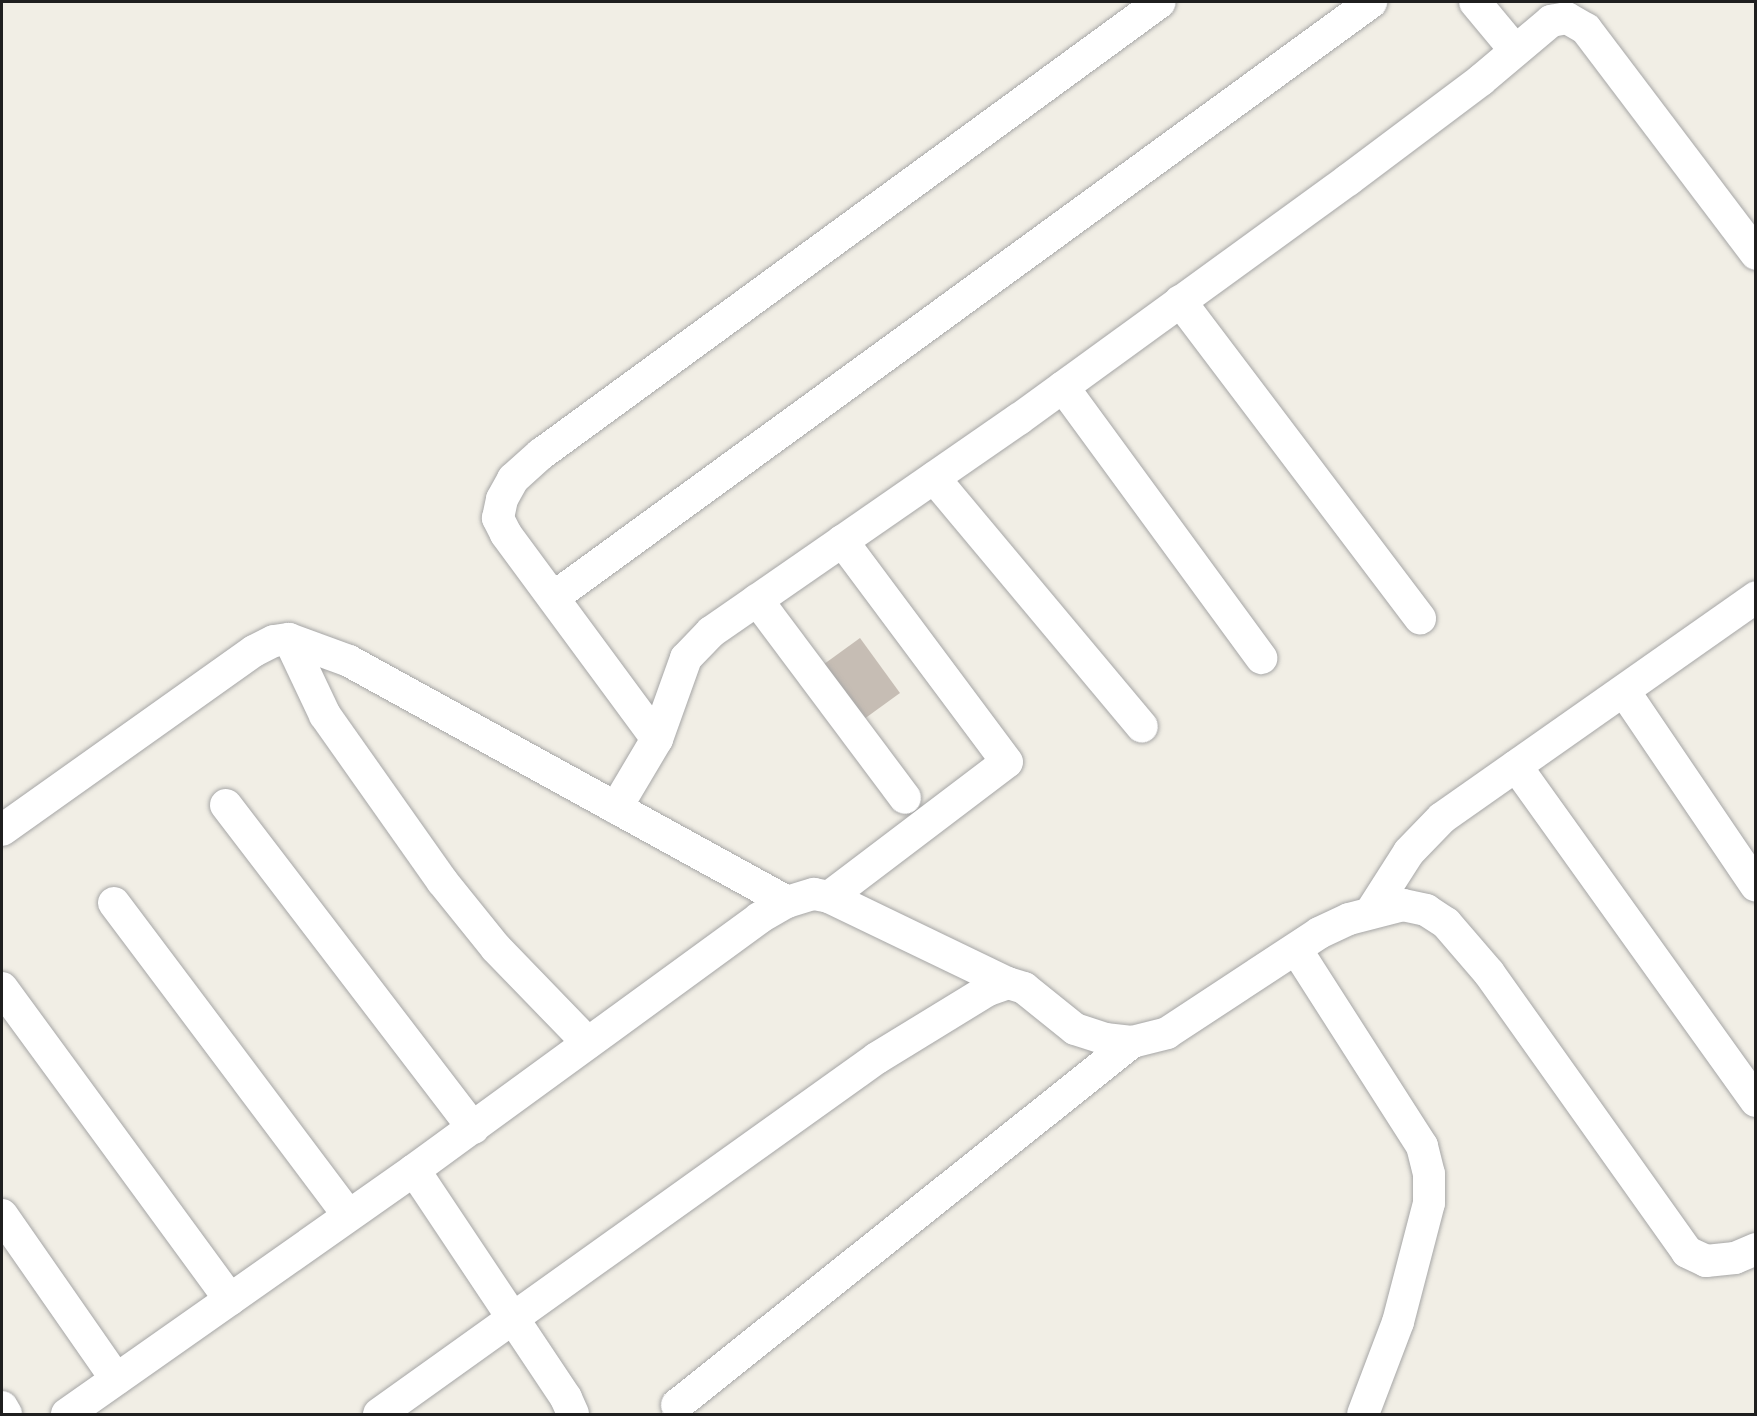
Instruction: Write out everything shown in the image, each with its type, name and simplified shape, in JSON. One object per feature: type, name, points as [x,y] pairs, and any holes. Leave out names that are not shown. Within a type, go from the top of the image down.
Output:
[{"type":"street","points":[[657,739],[498,518],[502,499],[513,479],[542,454],[1160,2]]},
{"type":"street","points":[[554,597],[1371,2]]},
{"type":"street","points":[[1475,2],[1515,50]]},
{"type":"street","points":[[616,808],[657,739],[677,680],[694,647],[757,600],[1063,387],[1348,180],[1551,21],[1568,18],[1586,29],[1755,254]]},
{"type":"street","points":[[1180,301],[1420,618]]},
{"type":"street","points":[[1063,387],[1261,658]]},
{"type":"street","points":[[934,478],[1142,727]]},
{"type":"street","points":[[829,897],[1007,762],[842,541]]},
{"type":"street","points":[[757,600],[905,798]]},
{"type":"street","points":[[1370,913],[1409,852],[1442,818],[1624,691],[1751,610]]},
{"type":"street","points":[[2,830],[254,651],[274,641],[289,639],[349,661],[787,902]]},
{"type":"street","points":[[289,639],[326,715],[442,881],[496,948],[588,1043]]},
{"type":"street","points":[[1624,691],[1755,886]]},
{"type":"street","points":[[1516,766],[1755,1101]]},
{"type":"street","points":[[226,805],[473,1128]]},
{"type":"street","points":[[67,1414],[473,1128],[759,918],[787,902],[814,894],[829,897],[1038,997],[1075,1029],[1105,1039],[1132,1042],[1167,1033],[1296,949],[1349,919],[1403,905],[1426,910],[1446,923],[1489,973],[1687,1252],[1706,1262],[1735,1258],[1755,1249]]},
{"type":"street","points":[[114,903],[348,1215]]},
{"type":"street","points":[[1296,949],[1422,1146],[1429,1174],[1429,1203],[1398,1322],[1363,1414]]},
{"type":"street","points":[[379,1414],[510,1317],[920,1029],[1008,983]]},
{"type":"street","points":[[2,988],[230,1299]]},
{"type":"street","points":[[677,1405],[1132,1042]]},
{"type":"street","points":[[414,1170],[566,1398],[573,1414]]},
{"type":"street","points":[[2,1215],[116,1378]]},
{"type":"street","points":[[2,1407],[6,1414]]},
{"type":"building","points":[[860,638],[900,693],[860,722],[820,667]]}]
